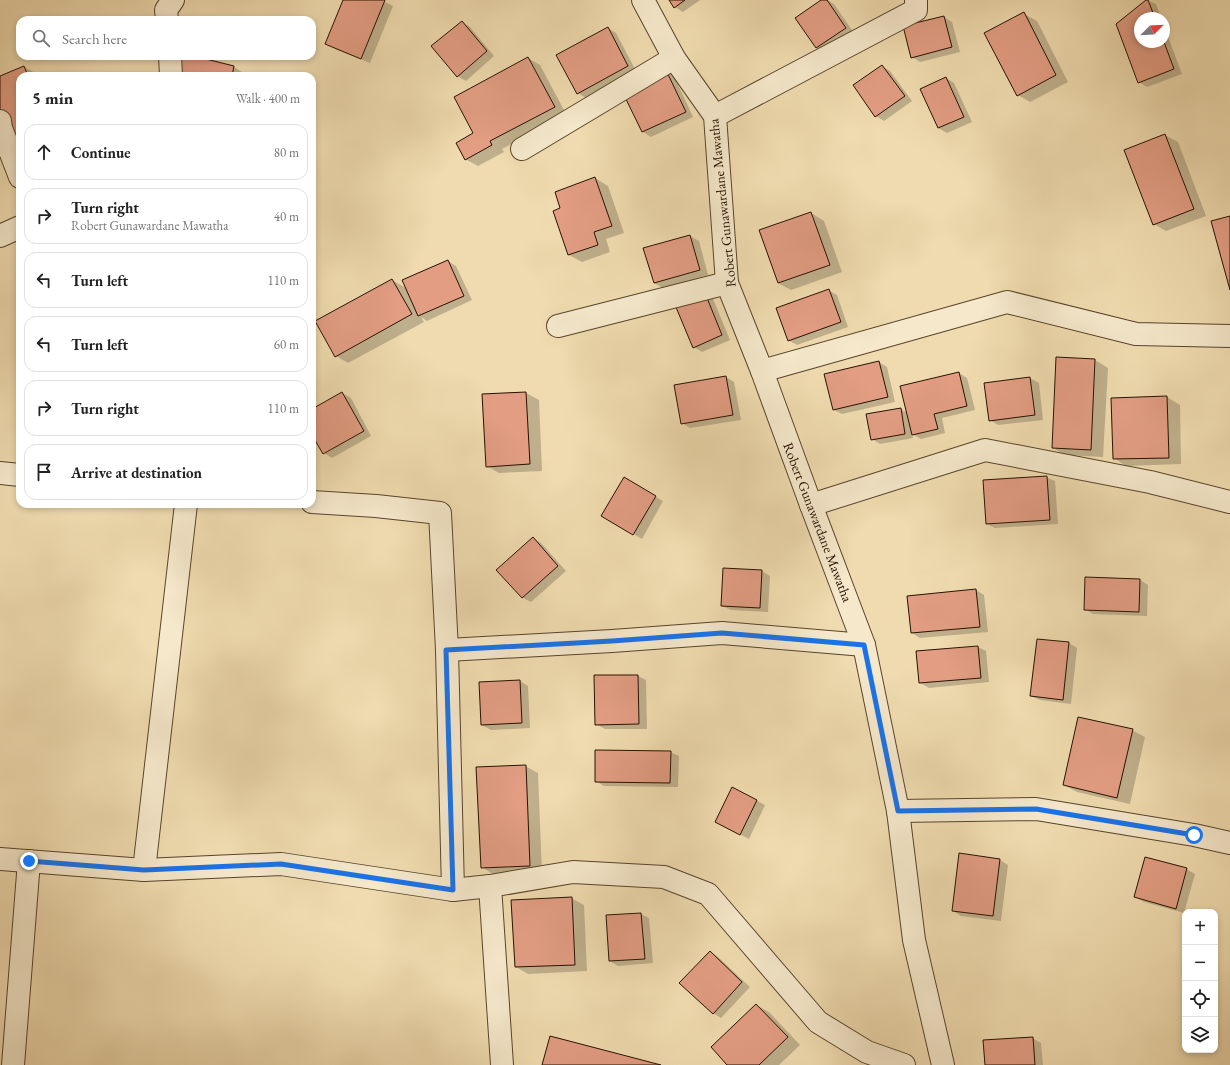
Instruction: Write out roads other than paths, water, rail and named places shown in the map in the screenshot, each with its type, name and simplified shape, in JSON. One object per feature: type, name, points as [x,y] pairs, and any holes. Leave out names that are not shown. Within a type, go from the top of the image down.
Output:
[{"type":"street","points":[[167,16],[166,10],[173,0]]},
{"type":"street","name":"Robert Gunawardane Mawatha","points":[[644,0],[674,58],[715,116],[727,283],[762,371],[810,505],[864,645],[898,811],[914,940],[943,1065]]},
{"type":"street","points":[[715,116],[916,10],[916,0]]},
{"type":"street","points":[[522,149],[674,58]]},
{"type":"street","points":[[170,60],[171,72]]},
{"type":"street","points":[[0,121],[1,128],[16,167]]},
{"type":"street","points":[[0,236],[16,229]]},
{"type":"street","points":[[558,326],[727,283]]},
{"type":"street","points":[[762,371],[1007,302],[1136,334],[1230,336]]},
{"type":"street","points":[[810,505],[985,450],[1150,482],[1230,502]]},
{"type":"street","points":[[0,472],[16,474]]},
{"type":"street","points":[[316,502],[376,506],[440,513],[446,650],[453,890]]},
{"type":"street","points":[[144,870],[186,508]]},
{"type":"street","points":[[446,650],[612,641],[722,633],[864,645]]},
{"type":"street","points":[[898,811],[1036,809],[1194,835],[1230,843]]},
{"type":"street","points":[[0,859],[144,870],[281,864],[453,890],[490,886],[573,872],[664,877],[708,894],[818,1022],[867,1052],[904,1065]]},
{"type":"street","points":[[13,1065],[29,861]]},
{"type":"street","points":[[490,886],[502,1065]]}]
